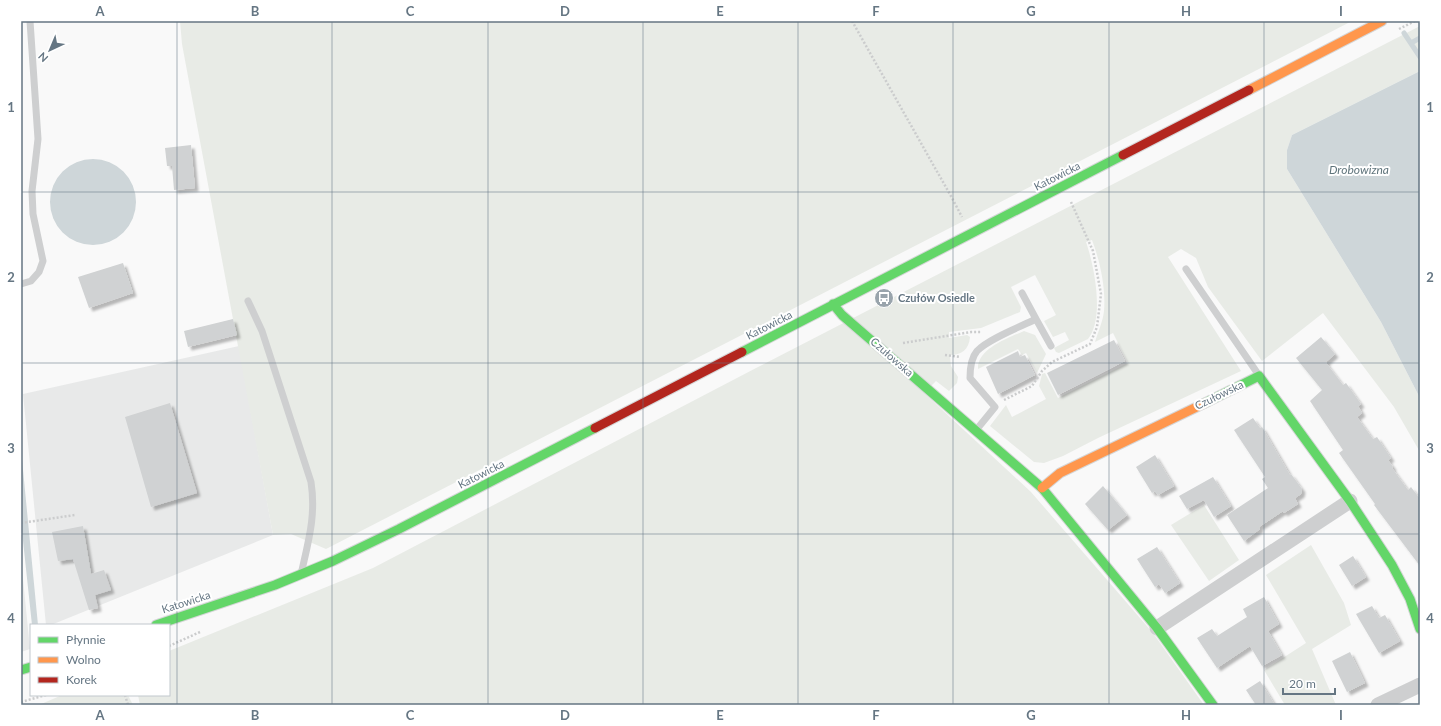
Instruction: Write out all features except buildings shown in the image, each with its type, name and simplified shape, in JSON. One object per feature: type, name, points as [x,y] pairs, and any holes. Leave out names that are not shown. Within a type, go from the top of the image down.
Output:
[{"type":"main road","name":"Katowicka","points":[[159,624],[235,599],[301,574],[440,509],[833,304],[1382,21]]},
{"type":"main road","name":"Czułowska","points":[[833,304],[842,315],[1042,488],[1157,628],[1214,705]]},
{"type":"main road","name":"Czułowska","points":[[1042,488],[1060,473],[1259,376]]},
{"type":"main road","points":[[1259,376],[1350,501],[1392,565],[1410,600],[1420,629]]},
{"type":"street","points":[[1157,628],[1350,501]]},
{"type":"street","points":[[1378,705],[1420,685]]},
{"type":"lane","points":[[21,284],[31,281],[38,272],[43,261],[33,214],[32,199],[38,139],[30,21]]},
{"type":"lane","points":[[1186,269],[1259,376]]},
{"type":"lane","points":[[1022,293],[1051,346]]},
{"type":"lane","points":[[248,301],[262,331],[311,482],[314,499],[312,531],[301,574]]},
{"type":"lane","points":[[976,430],[995,407],[970,378],[970,369],[976,352],[984,345],[1036,319]]},
{"type":"path","points":[[852,21],[952,198],[970,234]]},
{"type":"path","points":[[995,407],[1001,402],[1032,386],[1042,371],[1052,362],[1090,344],[1097,328],[1101,294],[1093,251],[1069,198]]},
{"type":"path","points":[[898,343],[971,332],[981,332],[988,329]]},
{"type":"path","points":[[21,523],[75,515]]},
{"type":"path","points":[[21,702],[43,696]]},
{"type":"shaded area","points":[[180,21],[1352,21],[326,549],[291,534],[273,535],[182,44]]},
{"type":"shaded area","points":[[1420,26],[1420,71],[1292,135],[1287,150],[1287,169],[1381,322],[1420,398],[1420,452],[1394,407],[1323,313],[1262,361],[1208,287],[1196,258],[1181,249],[1168,257],[1241,371],[1063,456],[1044,463],[1034,462],[990,426],[1006,405],[1012,417],[1046,399],[1039,386],[1042,374],[1045,373],[1058,398],[1128,363],[1113,333],[1095,342],[1103,319],[1104,293],[1098,257],[1092,240],[1086,242],[1095,277],[1097,305],[1093,330],[1088,339],[1059,353],[1056,352],[1054,348],[1069,340],[1065,332],[1053,337],[1044,321],[1056,315],[1035,275],[1011,287],[1021,307],[1020,312],[981,328],[949,332],[949,338],[967,335],[970,337],[968,345],[964,351],[958,354],[950,355],[951,366],[958,377],[957,383],[949,391],[936,381],[924,393],[1031,492],[1153,633],[1204,705],[140,705],[138,696],[170,696],[170,651],[373,568],[758,367]]},
{"type":"shaded area","points":[[1024,331],[1035,335],[1046,354],[1037,373],[1026,353],[1022,355],[1018,349],[978,369],[979,362],[988,350],[1002,341]]},
{"type":"shaded area","points":[[239,346],[273,535],[53,624],[46,624],[23,394]]},
{"type":"shaded area","points":[[1204,505],[1239,560],[1209,581],[1171,525]]},
{"type":"shaded area","points":[[1311,545],[1344,603],[1351,625],[1312,649],[1336,705],[1285,705],[1264,670],[1306,643],[1266,575]]},
{"type":"shaded area","points":[[21,559],[30,649],[21,652]]},
{"type":"shaded area","points":[[60,696],[128,696],[133,705],[39,705]]},
{"type":"water","name":"Drobowizna","points":[[1420,71],[1420,398],[1381,322],[1287,169],[1287,150],[1292,135]]},
{"type":"water","points":[[93,159],[109,162],[117,166],[129,178],[133,186],[136,202],[133,218],[129,226],[117,238],[109,242],[93,245],[77,242],[69,238],[57,226],[53,218],[50,202],[53,186],[57,178],[69,166],[77,162]]},
{"type":"water","points":[[21,449],[38,624],[32,624],[21,522]]},
{"type":"waterway","points":[[1404,33],[1420,57]]},
{"type":"waterway","points":[[1411,43],[1420,38]]},
{"type":"traffic: fast","points":[[742,352],[1123,155]]},
{"type":"traffic: fast","points":[[833,304],[842,315],[1042,488],[1157,628],[1213,705]]},
{"type":"traffic: fast","points":[[1205,403],[1259,376],[1350,501],[1392,565],[1410,599],[1420,629]]},
{"type":"traffic: fast","points":[[159,624],[275,585],[333,561],[399,529],[595,428]]},
{"type":"traffic: fast","points":[[21,670],[30,667]]},
{"type":"traffic: slow","points":[[1249,90],[1382,21]]},
{"type":"traffic: slow","points":[[1042,488],[1060,473],[1205,403]]},
{"type":"traffic: jam","points":[[1123,155],[1249,90]]},
{"type":"traffic: jam","points":[[595,428],[742,352]]},
{"type":"place","name":"Czułów Osiedle","points":[[884,298]]}]
